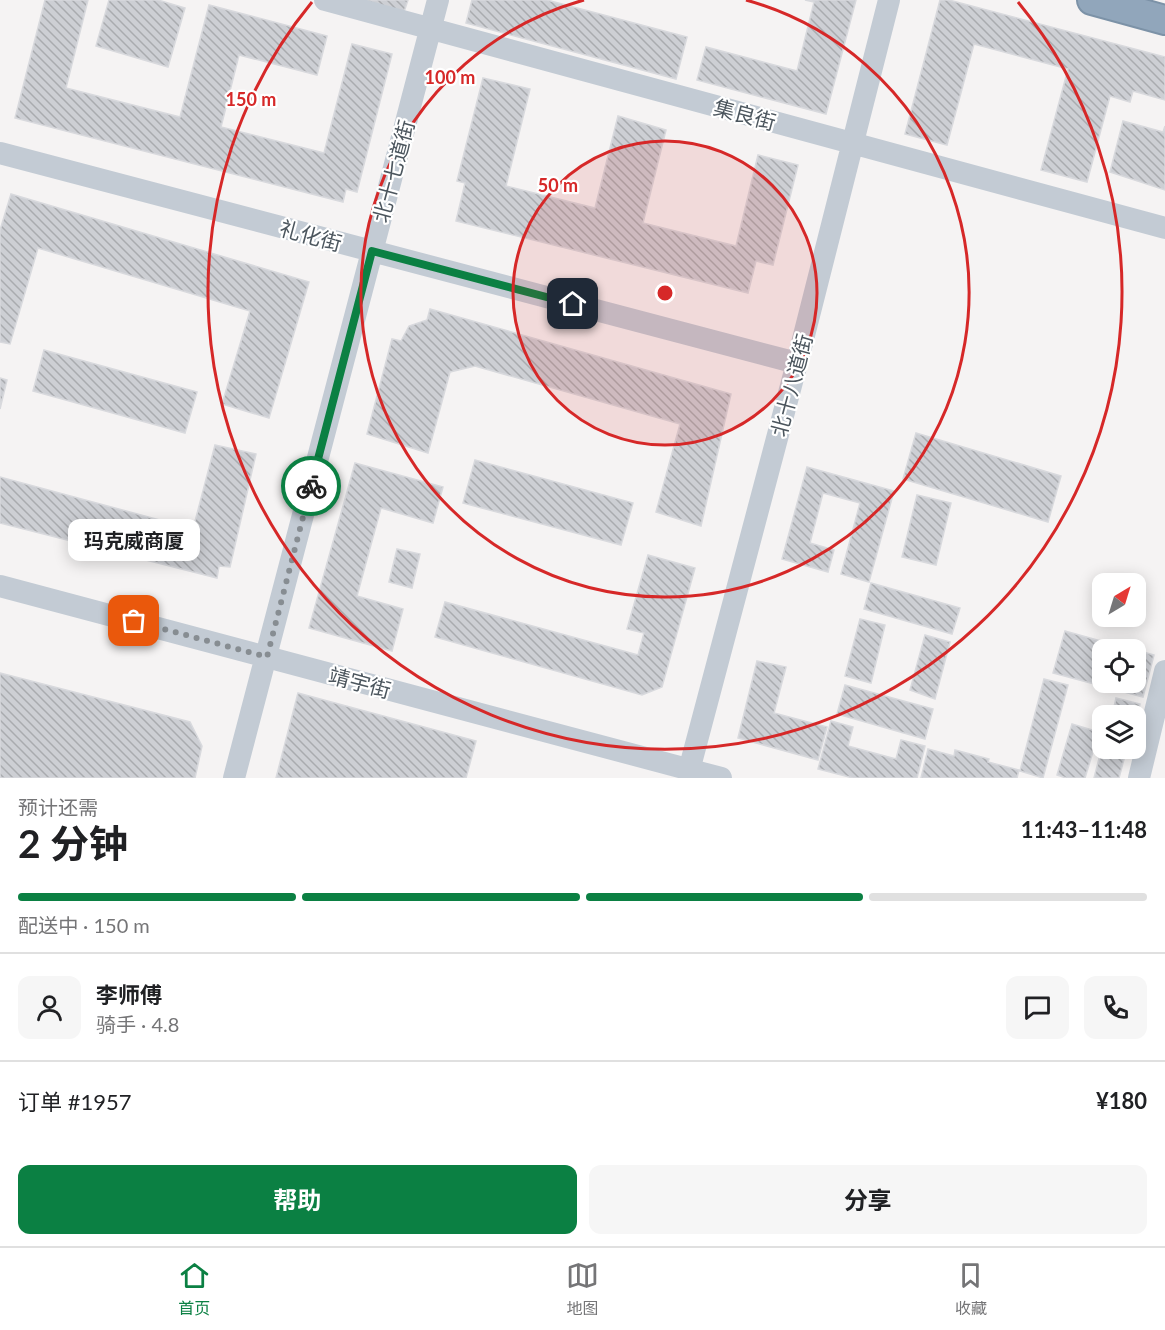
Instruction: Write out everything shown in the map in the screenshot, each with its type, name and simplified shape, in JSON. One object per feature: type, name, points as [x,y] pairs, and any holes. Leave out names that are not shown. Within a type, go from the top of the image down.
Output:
[{"type":"highway","points":[[1092,0],[1165,20]]},
{"type":"street","name":"集良街","points":[[324,0],[1165,228]]},
{"type":"street","name":"北十七道街","points":[[234,778],[438,0]]},
{"type":"street","name":"北十八道街","points":[[688,774],[890,0]]},
{"type":"street","name":"礼化街","points":[[0,153],[796,363]]},
{"type":"street","name":"靖宇街","points":[[0,586],[267,657],[688,774],[721,778]]},
{"type":"street","points":[[1139,778],[1165,671]]},
{"type":"building","points":[[45,0],[88,0],[66,88],[180,117],[209,5],[327,36],[317,75],[239,55],[221,127],[324,153],[352,44],[392,54],[357,192],[346,189],[343,202],[15,118]]},
{"type":"building","points":[[109,0],[158,0],[185,8],[168,67],[96,46]]},
{"type":"building","points":[[360,0],[408,0],[404,12]]},
{"type":"building","points":[[472,0],[547,0],[687,37],[676,79],[466,23]]},
{"type":"building","points":[[805,0],[856,0],[826,114],[697,80],[706,47],[797,71],[814,2]]},
{"type":"building","points":[[940,0],[949,0],[1165,57],[1165,100],[1133,91],[1130,102],[1110,96],[1087,182],[1041,170],[1068,69],[974,44],[947,145],[905,134]]},
{"type":"building","points":[[483,78],[530,89],[506,186],[595,208],[618,116],[666,130],[643,223],[736,246],[758,155],[798,165],[773,265],[756,261],[748,293],[456,221],[465,183],[457,181]]},
{"type":"building","points":[[1123,121],[1163,132],[1165,126],[1165,190],[1110,172]]},
{"type":"building","points":[[11,194],[309,282],[269,418],[222,404],[250,311],[38,248],[10,344],[0,342],[0,230]]},
{"type":"building","points":[[430,309],[731,394],[701,526],[656,512],[680,424],[475,366],[450,372],[428,453],[367,434],[392,339],[401,341],[409,326],[427,320]]},
{"type":"building","points":[[44,350],[197,392],[185,433],[33,391]]},
{"type":"building","points":[[0,378],[7,380],[0,409]]},
{"type":"building","points":[[916,433],[1061,476],[1048,522],[903,479]]},
{"type":"building","points":[[215,445],[256,454],[230,567],[219,566],[217,578],[0,523],[0,477],[193,529]]},
{"type":"building","points":[[475,460],[633,503],[621,545],[463,503]]},
{"type":"building","points":[[355,463],[443,487],[433,523],[381,508],[357,596],[403,609],[392,651],[309,628]]},
{"type":"building","points":[[807,467],[894,491],[869,582],[841,574],[860,503],[823,493],[810,543],[834,550],[828,572],[782,559]]},
{"type":"building","points":[[917,495],[951,503],[936,565],[902,557]]},
{"type":"building","points":[[397,549],[420,554],[412,588],[389,582]]},
{"type":"building","points":[[648,555],[695,568],[662,687],[642,695],[435,637],[445,602],[638,655],[644,633],[627,629]]},
{"type":"building","points":[[871,583],[960,608],[952,634],[864,609]]},
{"type":"building","points":[[860,619],[885,625],[871,683],[845,676]]},
{"type":"building","points":[[1065,631],[1094,639],[1092,683],[1053,673]]},
{"type":"building","points":[[925,635],[950,642],[935,699],[910,690]]},
{"type":"building","points":[[1146,653],[1154,655],[1146,686]]},
{"type":"building","points":[[757,661],[786,667],[774,713],[827,727],[818,760],[738,738]]},
{"type":"building","points":[[0,673],[190,722],[202,746],[195,778],[0,778]]},
{"type":"building","points":[[1044,679],[1068,685],[1043,778],[1020,771]]},
{"type":"building","points":[[845,685],[933,709],[925,739],[837,714]]},
{"type":"building","points":[[298,693],[476,741],[466,778],[276,778]]},
{"type":"building","points":[[1128,693],[1144,693],[1143,697]]},
{"type":"building","points":[[1116,698],[1140,704],[1140,705],[1114,705]]},
{"type":"building","points":[[831,721],[853,727],[848,746],[896,759],[901,740],[925,746],[917,778],[853,778],[818,769]]},
{"type":"building","points":[[1072,724],[1092,730],[1092,755],[1085,778],[1066,778],[1057,775]]},
{"type":"building","points":[[928,749],[954,756],[955,750],[989,759],[988,762],[1019,770],[1017,778],[921,778]]},
{"type":"building","points":[[1099,759],[1124,759],[1119,778],[1094,778]]},
{"type":"way so far","points":[[134,621],[267,657],[311,486]]},
{"type":"place","name":"玛克威商厦","points":[[134,621]]},
{"type":"route","points":[[311,486],[372,251],[573,304]]}]
